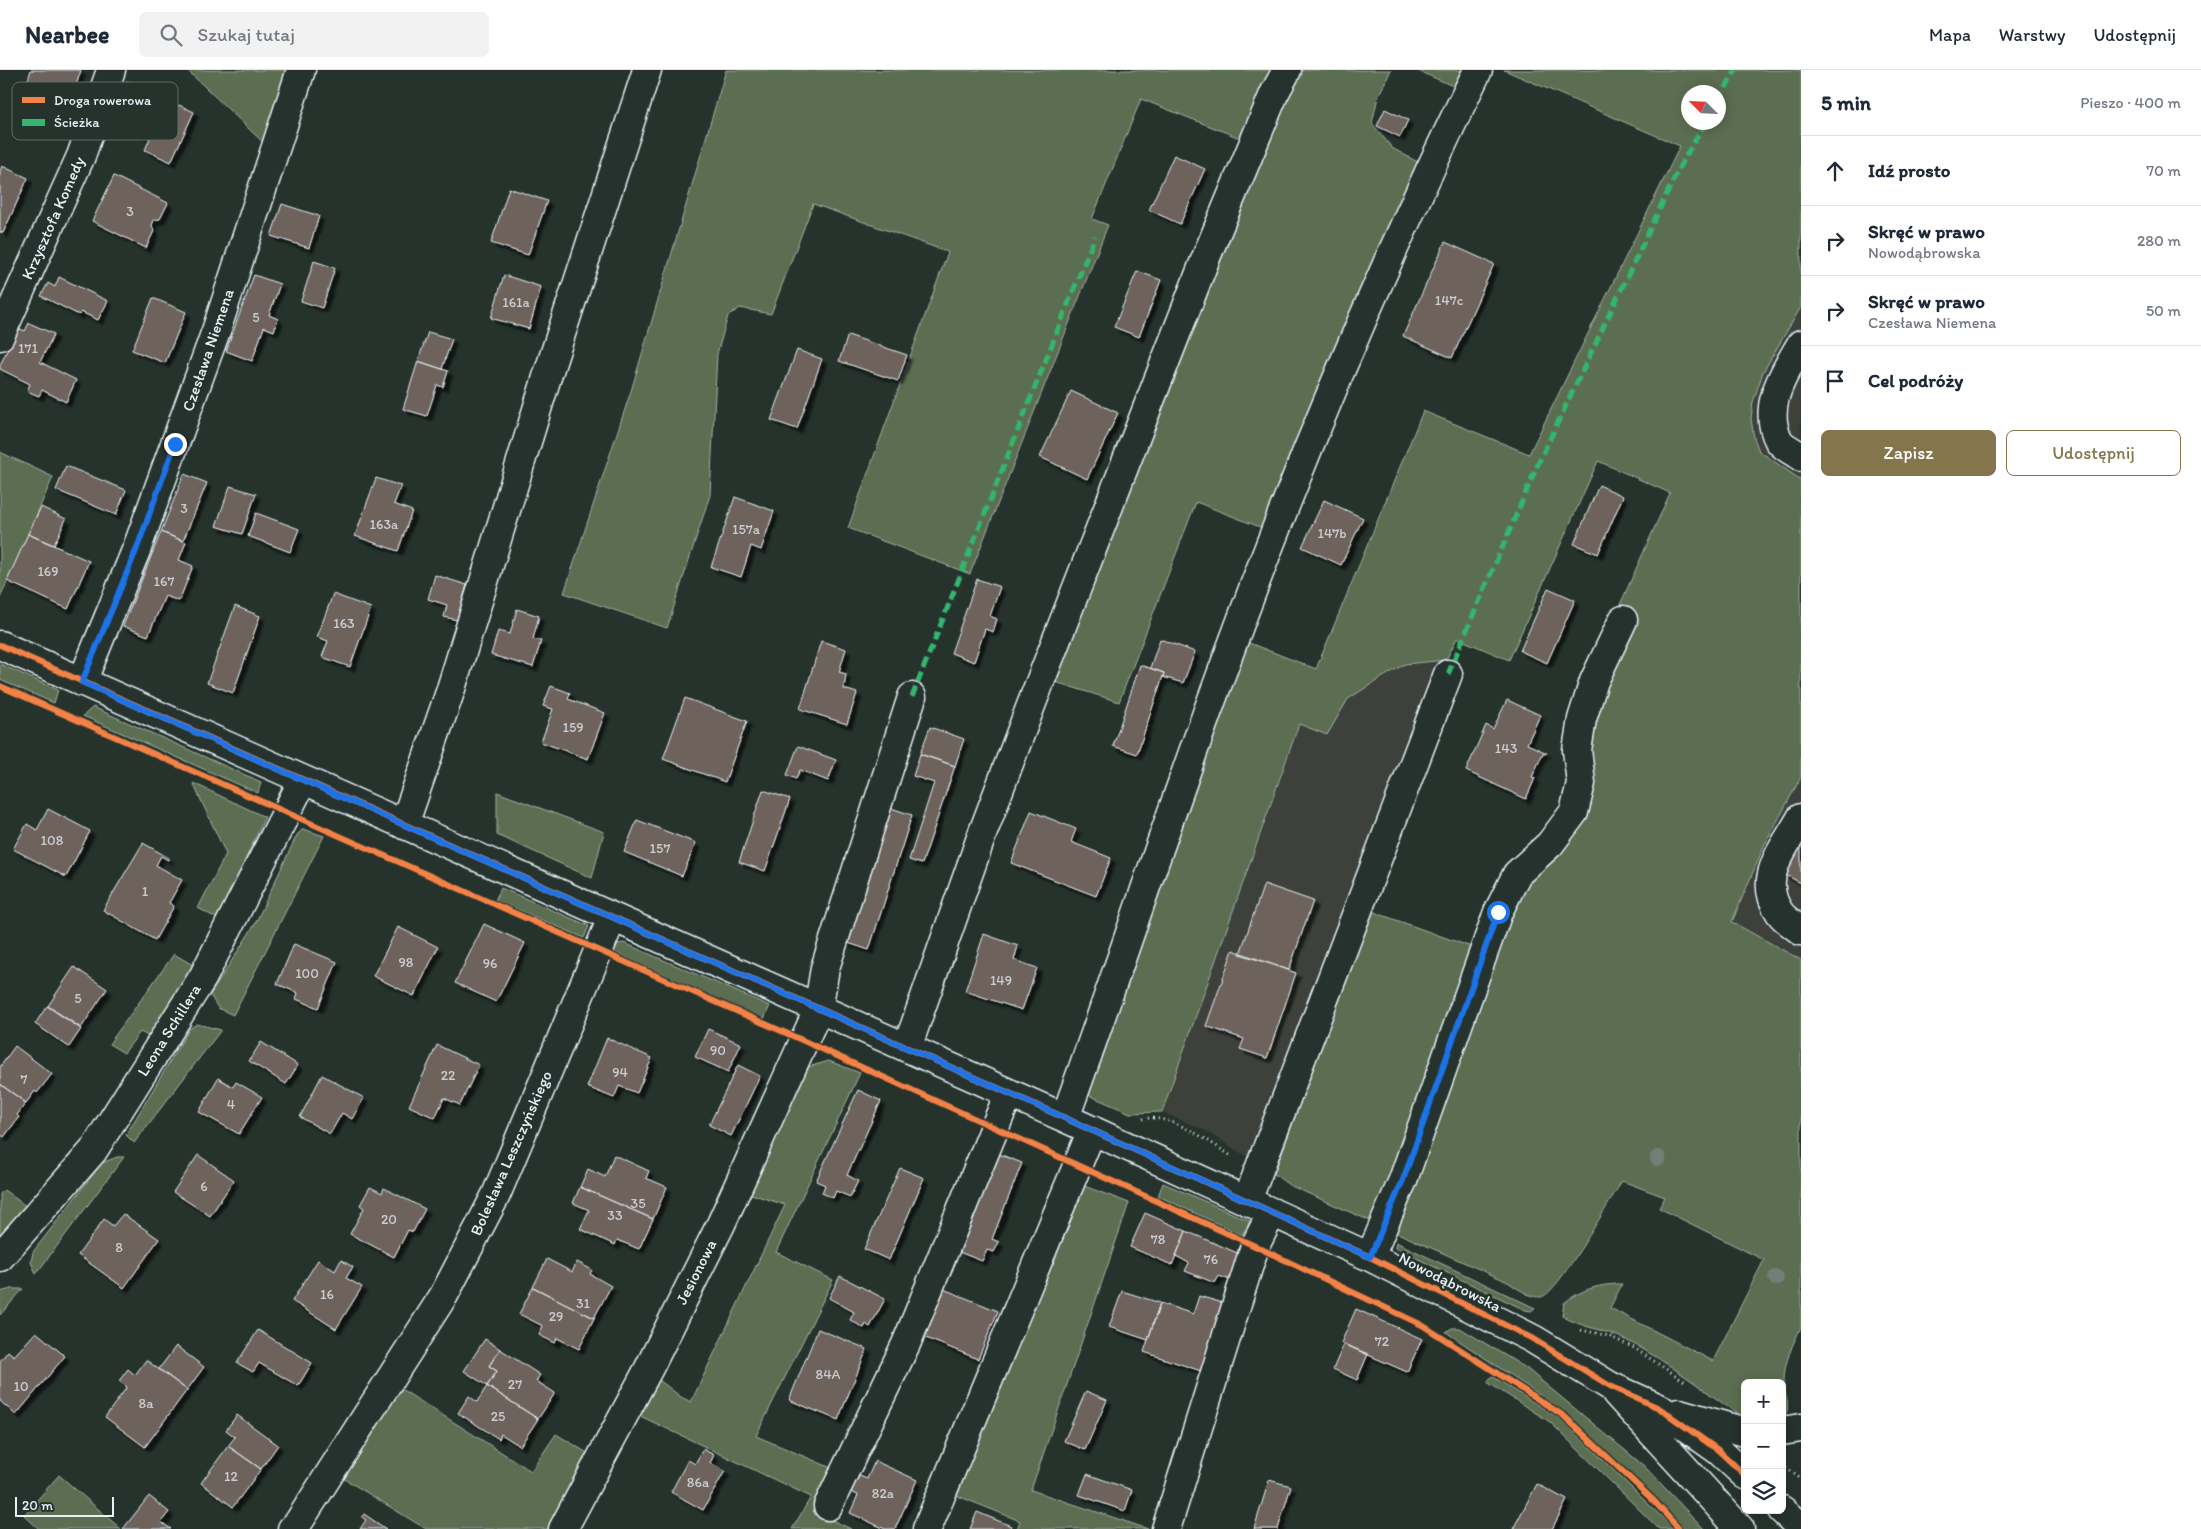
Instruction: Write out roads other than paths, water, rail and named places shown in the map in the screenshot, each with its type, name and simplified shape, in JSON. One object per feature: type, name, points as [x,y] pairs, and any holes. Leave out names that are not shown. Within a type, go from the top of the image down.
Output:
[{"type":"street","name":"Krzysztofa Komedy","points":[[108,82],[112,70]]},
{"type":"street","name":"Czesława Niemena","points":[[82,682],[137,548],[217,328],[302,70]]},
{"type":"street","points":[[404,825],[450,692],[547,377],[647,70]]},
{"type":"street","points":[[907,1048],[983,832],[1034,695],[1207,256],[1274,94],[1287,70]]},
{"type":"street","points":[[1065,1118],[1224,666],[1300,468],[1351,345],[1427,175],[1478,70]]},
{"type":"street","name":"Krzysztofa Komedy","points":[[0,336],[87,140]]},
{"type":"street","points":[[1801,344],[1778,384],[1772,416],[1780,442],[1801,457]]},
{"type":"street","points":[[1370,1257],[1403,1180],[1498,912],[1517,874],[1550,844],[1574,812],[1581,783],[1577,750],[1582,719],[1594,681],[1623,620]]},
{"type":"street","name":"Nowodąbrowska","points":[[0,645],[818,1010],[1092,1130],[1370,1257],[1540,1343],[1610,1386],[1659,1408],[1718,1450],[1741,1471]]},
{"type":"street","points":[[1247,1201],[1448,674]]},
{"type":"street","name":"Jesionowa","points":[[563,1529],[649,1368],[717,1232],[818,1010],[825,968],[912,697]]},
{"type":"street","name":"Leona Schillera","points":[[0,1258],[93,1151],[202,977],[303,780]]},
{"type":"street","points":[[1801,818],[1770,873],[1770,895],[1781,914],[1801,931]]},
{"type":"street","name":"Bolesława Leszczyńskiego","points":[[292,1529],[298,1523],[444,1295],[496,1194],[612,918]]},
{"type":"street","points":[[828,1506],[906,1344],[1009,1093]]},
{"type":"street","points":[[927,1529],[1092,1130]]},
{"type":"street","points":[[1166,1529],[1256,1246],[1272,1212]]},
{"type":"street","name":"Nowodąbrowska","points":[[1610,1386],[1740,1529]]},
{"type":"street","points":[[1659,1408],[1741,1431]]},
{"type":"street","points":[[1786,1430],[1801,1428]]},
{"type":"street","points":[[1786,1514],[1801,1528]]}]
